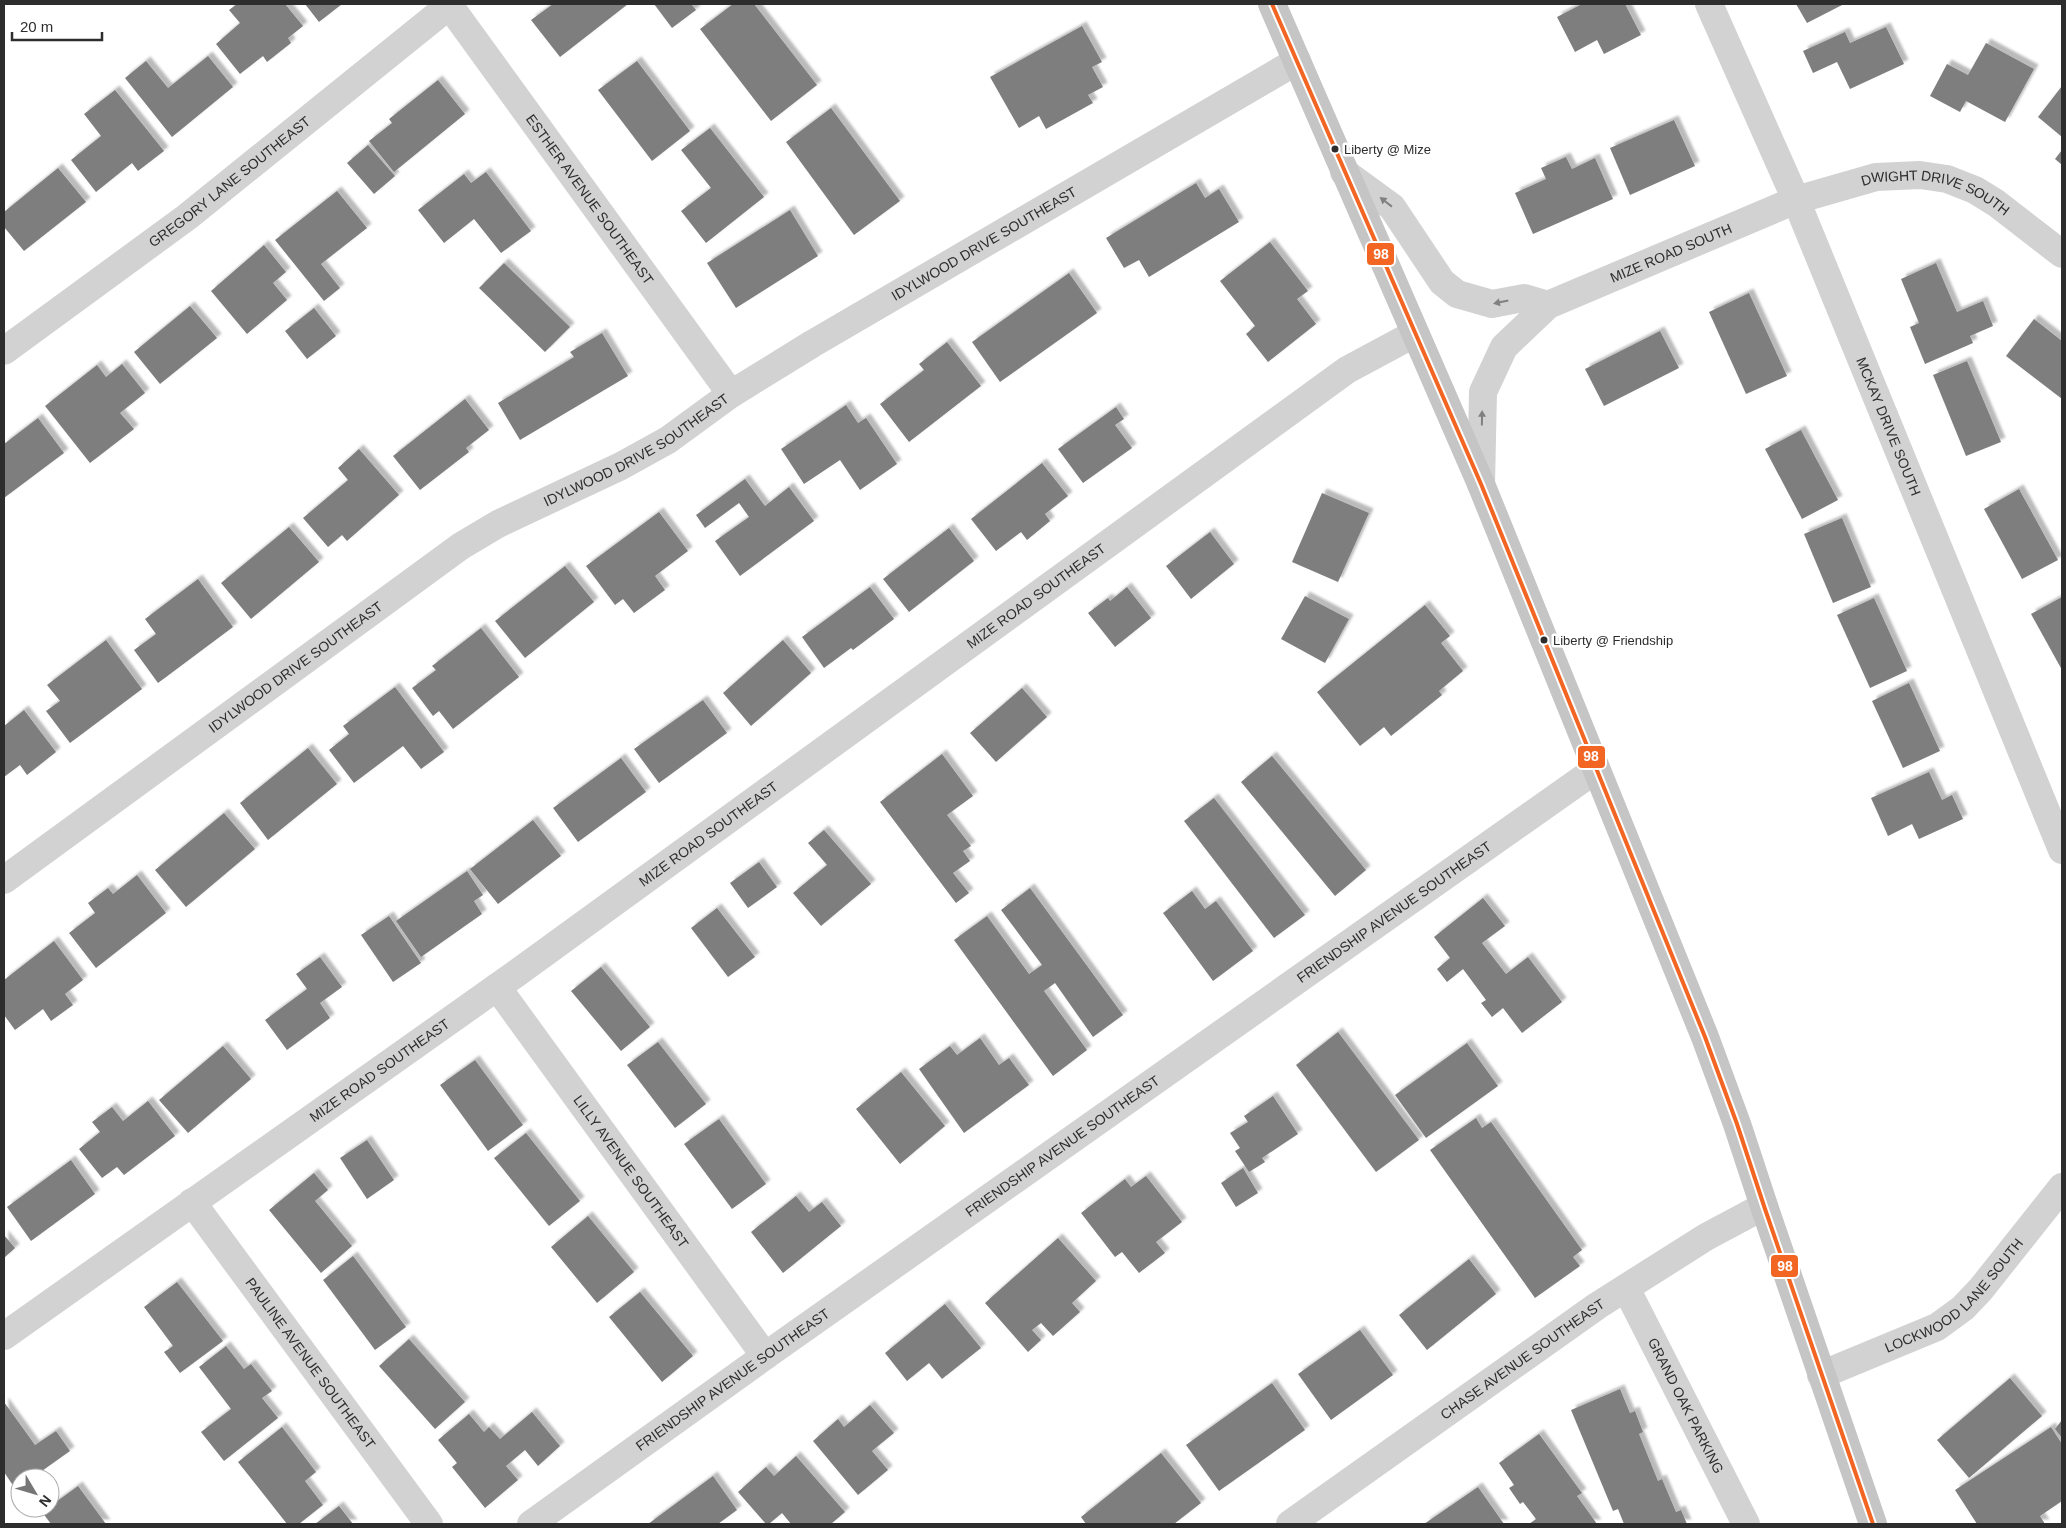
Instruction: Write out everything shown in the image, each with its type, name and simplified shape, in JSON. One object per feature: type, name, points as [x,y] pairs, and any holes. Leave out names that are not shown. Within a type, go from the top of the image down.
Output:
[{"type":"main road","points":[[1272,4],[1414,334],[1481,484],[1595,770],[1705,1037],[1737,1124],[1873,1524]]},
{"type":"street","name":"GREGORY LANE SOUTHEAST","points":[[4,351],[187,217],[450,4]]},
{"type":"street","name":"ESTHER AVENUE SOUTHEAST","points":[[450,4],[732,394]]},
{"type":"street","name":"MCKAY DRIVE SOUTH","points":[[1709,4],[1796,200],[2062,850]]},
{"type":"street","name":"IDYLWOOD DRIVE SOUTHEAST","points":[[4,880],[461,546],[522,512],[621,466],[668,440],[732,394],[812,344],[1297,62]]},
{"type":"street","points":[[1344,172],[1392,207],[1442,282],[1457,294],[1492,304],[1524,298],[1548,305]]},
{"type":"street","name":"DWIGHT DRIVE SOUTH","points":[[1796,200],[1876,177],[1920,175],[1947,179],[1975,190],[1996,202],[2062,254]]},
{"type":"street","name":"MIZE ROAD SOUTH","points":[[1481,484],[1483,392],[1504,347],[1548,305],[1796,200]]},
{"type":"street","name":"MIZE ROAD SOUTHEAST","points":[[4,1336],[498,986],[1348,370],[1414,334]]},
{"type":"street","name":"FRIENDSHIP AVENUE SOUTHEAST","points":[[531,1524],[764,1356],[1595,770]]},
{"type":"street","name":"LILLY AVENUE SOUTHEAST","points":[[498,986],[764,1356]]},
{"type":"street","name":"LOCKWOOD LANE SOUTH","points":[[1821,1375],[1937,1327],[1963,1308],[1981,1290],[2062,1186]]},
{"type":"street","name":"PAULINE AVENUE SOUTHEAST","points":[[192,1202],[429,1524]]},
{"type":"street","name":"CHASE AVENUE SOUTHEAST","points":[[1290,1524],[1597,1306],[1706,1237],[1764,1206]]},
{"type":"street","name":"GRAND OAK PARKING","points":[[1626,1288],[1746,1524]]},
{"type":"building","points":[[237,4],[285,4],[303,26],[288,38],[291,43],[267,62],[263,56],[240,74],[216,44],[240,23],[229,10]]},
{"type":"building","points":[[305,4],[342,4],[319,22]]},
{"type":"building","points":[[553,4],[628,4],[560,57],[531,20]]},
{"type":"building","points":[[654,4],[691,4],[696,10],[672,28]]},
{"type":"building","points":[[733,4],[754,4],[817,85],[771,121],[700,29]]},
{"type":"building","points":[[1582,4],[1625,4],[1641,35],[1604,54],[1597,40],[1575,52],[1557,17]]},
{"type":"building","points":[[1796,4],[1844,4],[1807,23]]},
{"type":"building","points":[[1082,26],[1102,62],[1092,67],[1103,87],[1088,95],[1093,103],[1046,129],[1039,116],[1019,128],[990,77]]},
{"type":"building","points":[[1886,27],[1904,64],[1850,89],[1837,62],[1813,73],[1803,51],[1845,32],[1850,43]]},
{"type":"building","points":[[1986,43],[2034,69],[2005,122],[1966,101],[1960,112],[1930,96],[1947,64],[1968,75]]},
{"type":"building","points":[[208,56],[233,87],[172,137],[125,78],[146,61],[168,88]]},
{"type":"building","points":[[637,61],[690,131],[652,161],[598,90]]},
{"type":"building","points":[[438,80],[465,114],[394,172],[369,141],[392,123],[389,119]]},
{"type":"building","points":[[2062,86],[2062,137],[2038,117]]},
{"type":"building","points":[[115,90],[164,151],[138,171],[132,163],[96,192],[71,160],[101,136],[84,114]]},
{"type":"building","points":[[831,108],[900,201],[854,235],[786,142]]},
{"type":"building","points":[[1674,120],[1695,166],[1630,195],[1610,148]]},
{"type":"building","points":[[710,128],[764,197],[706,243],[681,211],[711,188],[681,150]]},
{"type":"building","points":[[368,145],[395,176],[374,194],[347,163]]},
{"type":"building","points":[[2062,150],[2062,165],[2055,159]]},
{"type":"building","points":[[1566,157],[1572,169],[1595,158],[1613,199],[1533,234],[1515,193],[1546,179],[1541,168]]},
{"type":"building","points":[[58,168],[86,202],[24,251],[4,227],[4,212]]},
{"type":"building","points":[[486,172],[531,231],[501,253],[474,219],[444,243],[418,210],[464,174],[471,183]]},
{"type":"building","points":[[1196,183],[1205,198],[1219,189],[1239,222],[1149,277],[1139,260],[1124,268],[1106,238]]},
{"type":"building","points":[[337,191],[367,228],[321,264],[340,288],[324,301],[275,240]]},
{"type":"building","points":[[790,210],[818,256],[736,308],[707,263]]},
{"type":"building","points":[[1270,242],[1308,291],[1297,299],[1316,324],[1268,362],[1246,334],[1255,326],[1220,281]]},
{"type":"building","points":[[264,245],[286,272],[273,283],[287,300],[247,334],[211,291]]},
{"type":"building","points":[[504,263],[570,327],[545,352],[479,288]]},
{"type":"building","points":[[1936,263],[1957,312],[1983,301],[1993,326],[1970,336],[1973,343],[1925,364],[1910,327],[1919,323],[1901,279]]},
{"type":"building","points":[[1069,273],[1097,313],[1000,382],[972,342]]},
{"type":"building","points":[[1749,293],[1787,376],[1746,394],[1709,312]]},
{"type":"building","points":[[190,306],[217,338],[160,384],[134,352]]},
{"type":"building","points":[[314,308],[336,336],[307,359],[285,331]]},
{"type":"building","points":[[2034,319],[2062,341],[2062,399],[2006,356]]},
{"type":"building","points":[[1660,331],[1679,368],[1604,406],[1585,369]]},
{"type":"building","points":[[602,333],[628,376],[520,440],[498,403],[574,357],[570,352]]},
{"type":"building","points":[[947,342],[981,386],[909,442],[880,404],[924,370],[919,364]]},
{"type":"building","points":[[1967,361],[2001,442],[1966,456],[1933,375]]},
{"type":"building","points":[[122,364],[145,393],[120,413],[134,429],[90,463],[45,406],[97,365],[106,377]]},
{"type":"building","points":[[465,399],[489,430],[466,448],[469,452],[420,490],[393,456]]},
{"type":"building","points":[[846,405],[858,423],[866,418],[897,464],[860,490],[840,460],[804,484],[781,449]]},
{"type":"building","points":[[1116,407],[1124,419],[1115,425],[1132,448],[1083,483],[1058,449]]},
{"type":"building","points":[[38,418],[64,453],[4,498],[4,444]]},
{"type":"building","points":[[1801,430],[1838,500],[1802,519],[1765,449]]},
{"type":"building","points":[[359,449],[399,495],[347,541],[342,535],[328,547],[303,518],[348,480],[338,468]]},
{"type":"building","points":[[1042,463],[1068,496],[1045,514],[1050,521],[1027,540],[1021,532],[996,551],[971,519]]},
{"type":"building","points":[[745,479],[765,506],[789,487],[814,521],[740,576],[715,541],[749,517],[739,503],[705,528],[696,515]]},
{"type":"building","points":[[2019,489],[2058,560],[2022,579],[1984,509]]},
{"type":"building","points":[[1322,493],[1369,513],[1338,582],[1292,562]]},
{"type":"building","points":[[659,512],[688,551],[655,576],[665,590],[634,613],[623,599],[615,605],[586,566]]},
{"type":"building","points":[[1842,518],[1871,587],[1833,603],[1804,534]]},
{"type":"building","points":[[289,527],[319,562],[251,619],[221,583]]},
{"type":"building","points":[[949,528],[974,561],[909,612],[883,579]]},
{"type":"building","points":[[1210,532],[1234,564],[1191,599],[1166,566]]},
{"type":"building","points":[[565,566],[594,602],[525,658],[495,621]]},
{"type":"building","points":[[198,579],[233,627],[158,683],[134,650],[156,634],[145,619]]},
{"type":"building","points":[[870,587],[894,619],[853,650],[851,648],[824,668],[802,637]]},
{"type":"building","points":[[1127,587],[1151,618],[1115,647],[1088,613],[1108,598],[1110,601]]},
{"type":"building","points":[[1305,596],[1349,619],[1325,663],[1281,639]]},
{"type":"building","points":[[2062,597],[2062,670],[2031,614]]},
{"type":"building","points":[[1874,598],[1907,671],[1870,688],[1837,615]]},
{"type":"building","points":[[1425,605],[1450,636],[1441,643],[1463,671],[1439,691],[1442,695],[1391,736],[1384,727],[1360,746],[1317,692]]},
{"type":"building","points":[[481,628],[519,677],[453,729],[439,711],[433,716],[412,688],[436,670],[432,666]]},
{"type":"building","points":[[106,640],[142,689],[70,743],[46,711],[60,701],[47,685]]},
{"type":"building","points":[[783,640],[811,673],[751,726],[723,693]]},
{"type":"building","points":[[1909,683],[1940,751],[1903,768],[1872,701]]},
{"type":"building","points":[[395,687],[444,752],[421,769],[403,746],[354,783],[329,750],[349,734],[343,726]]},
{"type":"building","points":[[1022,688],[1047,717],[996,762],[970,733]]},
{"type":"building","points":[[703,700],[727,733],[659,783],[634,749]]},
{"type":"building","points":[[24,710],[56,752],[27,775],[20,765],[4,777],[4,726]]},
{"type":"building","points":[[308,748],[337,784],[268,840],[240,803]]},
{"type":"building","points":[[942,754],[973,796],[947,815],[971,846],[963,851],[970,861],[953,873],[969,893],[956,903],[880,802]]},
{"type":"building","points":[[1272,756],[1366,870],[1335,896],[1241,782]]},
{"type":"building","points":[[621,758],[646,792],[578,842],[553,808]]},
{"type":"building","points":[[1929,772],[1942,800],[1952,795],[1963,819],[1919,839],[1912,824],[1888,836],[1871,798]]},
{"type":"building","points":[[1214,798],[1305,915],[1274,938],[1184,821]]},
{"type":"building","points":[[224,813],[255,849],[186,907],[155,870]]},
{"type":"building","points":[[533,820],[561,856],[498,904],[470,869]]},
{"type":"building","points":[[824,830],[871,884],[821,926],[793,893],[827,865],[808,843]]},
{"type":"building","points":[[759,862],[777,887],[748,908],[730,883]]},
{"type":"building","points":[[467,871],[483,895],[474,901],[482,914],[421,957],[396,921]]},
{"type":"building","points":[[137,875],[166,913],[96,968],[69,933],[95,913],[88,903],[108,888],[113,894]]},
{"type":"building","points":[[1030,888],[1123,1015],[1093,1037],[1055,983],[1044,991],[1087,1050],[1053,1076],[954,940],[987,916],[1029,974],[1042,965],[1001,910]]},
{"type":"building","points":[[1192,891],[1205,909],[1216,901],[1253,951],[1213,981],[1163,913]]},
{"type":"building","points":[[1483,898],[1505,926],[1482,943],[1506,974],[1528,957],[1562,1002],[1522,1033],[1503,1008],[1492,1017],[1481,1003],[1486,1000],[1463,969],[1447,982],[1437,969],[1450,958],[1434,937]]},
{"type":"building","points":[[717,908],[755,957],[728,977],[691,928]]},
{"type":"building","points":[[389,916],[421,963],[393,982],[361,935]]},
{"type":"building","points":[[54,941],[83,980],[65,994],[73,1005],[51,1021],[43,1009],[15,1030],[4,1015],[4,980]]},
{"type":"building","points":[[320,957],[342,987],[320,1003],[330,1018],[287,1050],[265,1020],[307,989],[296,974]]},
{"type":"building","points":[[601,967],[650,1027],[621,1051],[571,991]]},
{"type":"building","points":[[1338,1032],[1419,1140],[1376,1172],[1296,1065]]},
{"type":"building","points":[[980,1038],[999,1065],[1009,1058],[1029,1085],[964,1133],[919,1069],[950,1046],[957,1055]]},
{"type":"building","points":[[658,1042],[706,1104],[675,1128],[627,1065]]},
{"type":"building","points":[[1467,1043],[1498,1086],[1426,1138],[1395,1095]]},
{"type":"building","points":[[223,1046],[251,1079],[188,1133],[159,1100]]},
{"type":"building","points":[[475,1060],[523,1125],[488,1151],[440,1085]]},
{"type":"building","points":[[901,1072],[945,1126],[900,1164],[856,1109]]},
{"type":"building","points":[[1273,1096],[1298,1134],[1262,1158],[1265,1162],[1249,1172],[1235,1151],[1240,1148],[1230,1133],[1248,1122],[1244,1116]]},
{"type":"building","points":[[148,1101],[175,1136],[124,1175],[117,1167],[102,1178],[79,1149],[100,1132],[92,1122],[112,1107],[123,1121]]},
{"type":"building","points":[[1476,1118],[1482,1128],[1491,1122],[1582,1250],[1573,1257],[1580,1266],[1535,1298],[1430,1150]]},
{"type":"building","points":[[719,1119],[766,1184],[732,1209],[684,1144]]},
{"type":"building","points":[[526,1133],[580,1201],[549,1226],[494,1158]]},
{"type":"building","points":[[367,1140],[394,1180],[367,1199],[340,1158]]},
{"type":"building","points":[[71,1160],[95,1194],[31,1241],[7,1207]]},
{"type":"building","points":[[1243,1168],[1258,1193],[1236,1207],[1221,1183]]},
{"type":"building","points":[[314,1173],[328,1190],[315,1201],[352,1246],[321,1273],[269,1210]]},
{"type":"building","points":[[1146,1176],[1182,1222],[1156,1242],[1165,1253],[1139,1273],[1122,1252],[1115,1257],[1081,1213],[1125,1179],[1131,1187]]},
{"type":"building","points":[[796,1196],[809,1212],[822,1202],[841,1226],[783,1273],[751,1232]]},
{"type":"building","points":[[588,1216],[634,1272],[597,1303],[551,1247]]},
{"type":"building","points":[[4,1235],[15,1248],[4,1258]]},
{"type":"building","points":[[1058,1238],[1096,1281],[1072,1303],[1080,1312],[1053,1336],[1041,1323],[1032,1330],[1041,1340],[1028,1352],[985,1303]]},
{"type":"building","points":[[353,1256],[406,1327],[375,1350],[323,1280]]},
{"type":"building","points":[[1469,1259],[1496,1294],[1427,1350],[1399,1315]]},
{"type":"building","points":[[177,1282],[223,1341],[180,1373],[164,1352],[173,1346],[144,1307]]},
{"type":"building","points":[[640,1292],[693,1356],[662,1382],[609,1317]]},
{"type":"building","points":[[945,1304],[981,1348],[942,1379],[929,1363],[907,1381],[885,1353]]},
{"type":"building","points":[[1360,1330],[1393,1375],[1331,1420],[1298,1374]]},
{"type":"building","points":[[409,1339],[465,1402],[435,1429],[379,1366]]},
{"type":"building","points":[[226,1346],[244,1369],[251,1364],[272,1391],[262,1398],[278,1418],[224,1461],[201,1432],[231,1409],[199,1367]]},
{"type":"building","points":[[2010,1378],[2042,1416],[1969,1478],[1937,1440]]},
{"type":"building","points":[[1272,1383],[1305,1430],[1219,1491],[1186,1445]]},
{"type":"building","points":[[1620,1389],[1630,1413],[1635,1411],[1643,1432],[1639,1434],[1658,1481],[1662,1479],[1676,1512],[1681,1510],[1687,1524],[1624,1524],[1618,1509],[1613,1511],[1571,1410]]},
{"type":"building","points":[[4,1402],[35,1445],[56,1431],[70,1451],[46,1468],[10,1468],[10,1481],[4,1472]]},
{"type":"building","points":[[870,1405],[894,1433],[872,1451],[888,1470],[858,1495],[813,1441],[838,1419],[844,1427]]},
{"type":"building","points":[[532,1412],[560,1446],[538,1466],[525,1450],[506,1466],[518,1480],[485,1508],[452,1467],[457,1463],[438,1440],[469,1414],[484,1432],[489,1427],[500,1439]]},
{"type":"building","points":[[2062,1420],[2062,1438],[2055,1429]]},
{"type":"building","points":[[282,1427],[316,1472],[305,1481],[323,1505],[299,1524],[287,1524],[238,1462]]},
{"type":"building","points":[[2051,1427],[2062,1444],[2062,1501],[2040,1516],[2045,1524],[1977,1524],[1955,1490]]},
{"type":"building","points":[[1539,1434],[1582,1493],[1577,1496],[1597,1524],[1529,1524],[1536,1519],[1523,1502],[1520,1504],[1509,1488],[1514,1485],[1499,1463]]},
{"type":"building","points":[[1161,1453],[1201,1503],[1174,1524],[1086,1524],[1081,1517]]},
{"type":"building","points":[[796,1456],[845,1512],[831,1524],[791,1524],[782,1513],[769,1524],[766,1524],[738,1492],[766,1467],[774,1476]]},
{"type":"building","points":[[713,1476],[737,1510],[718,1524],[648,1524]]},
{"type":"building","points":[[78,1486],[106,1524],[51,1524],[46,1518],[60,1518],[60,1499]]},
{"type":"building","points":[[1478,1487],[1504,1524],[1424,1524]]},
{"type":"building","points":[[339,1506],[353,1524],[315,1524]]},
{"type":"transit line","name":"98","points":[[1272,4],[1481,484],[1705,1037],[1737,1124],[1873,1524]]},
{"type":"place","name":"Liberty @ Mize","points":[[1335,149]]},
{"type":"place","name":"Liberty @ Friendship","points":[[1544,640]]}]
